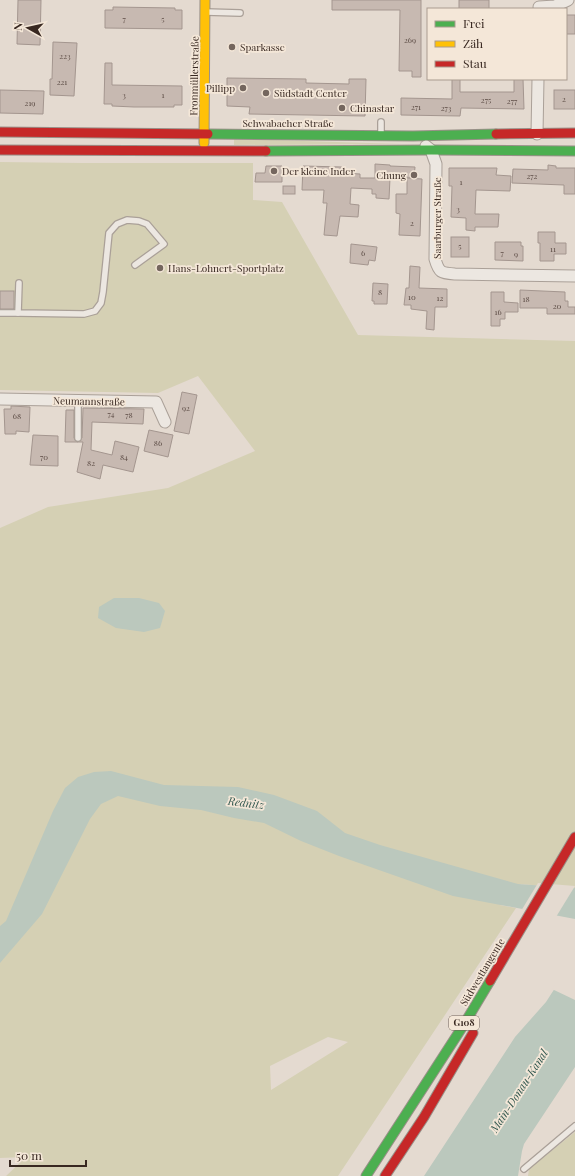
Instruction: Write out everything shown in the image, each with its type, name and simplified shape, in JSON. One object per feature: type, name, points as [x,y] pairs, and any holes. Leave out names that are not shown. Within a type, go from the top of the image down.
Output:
[{"type":"main road","name":"Fronmüllerstraße","points":[[204,152],[205,0]]},
{"type":"main road","name":"Schwabacher Straße","points":[[0,132],[413,136],[575,133]]},
{"type":"main road","points":[[0,150],[204,152],[431,150],[575,151]]},
{"type":"main road","name":"Südwesttangente","points":[[366,1176],[463,1026],[575,837]]},
{"type":"main road","name":"G108","points":[[385,1176],[448,1077],[477,1027]]},
{"type":"main road","points":[[432,1122],[448,1077]]},
{"type":"main road","points":[[375,1144],[407,1113]]},
{"type":"street","points":[[539,5],[555,6],[568,0]]},
{"type":"street","points":[[537,134],[538,80]]},
{"type":"street","points":[[413,136],[431,150]]},
{"type":"street","name":"Saarburger Straße","points":[[431,150],[436,164],[435,259],[438,269],[441,272],[455,274],[575,276]]},
{"type":"street","name":"Neumannstraße","points":[[0,399],[156,402],[165,422]]},
{"type":"lane","points":[[205,12],[240,13]]},
{"type":"lane","points":[[381,122],[381,135]]},
{"type":"lane","points":[[0,313],[84,314],[95,311],[101,303],[103,292],[108,233],[117,224],[127,220],[139,221],[147,224],[164,244],[135,265]]},
{"type":"lane","points":[[18,313],[19,283]]},
{"type":"lane","points":[[78,401],[78,438]]},
{"type":"lane","points":[[524,1169],[575,1126]]},
{"type":"shaded area","points":[[234,139],[402,144],[234,145]]},
{"type":"shaded area","points":[[0,162],[253,163],[253,200],[282,202],[358,335],[575,341],[575,888],[518,884],[500,905],[516,908],[338,1176],[6,1176],[26,1157],[0,1158],[0,528],[48,507],[168,488],[255,451],[198,376],[158,393],[0,390]],"holes":[[[328,1037],[348,1042],[271,1090],[270,1066]]]},
{"type":"shaded area","points":[[575,1132],[575,1176],[528,1176],[529,1169]]},
{"type":"water","points":[[114,598],[139,598],[159,603],[165,611],[160,628],[144,632],[116,628],[98,618],[99,607]]},
{"type":"water","name":"Rednitz","points":[[111,771],[164,785],[238,787],[274,795],[317,811],[345,833],[380,845],[518,884],[575,888],[575,919],[453,896],[339,856],[301,841],[264,823],[201,810],[160,806],[118,796],[101,804],[90,819],[42,914],[0,963],[0,926],[6,921],[53,811],[65,788],[78,777],[94,772]]},
{"type":"water","name":"Main-Donau-Kanal","points":[[575,957],[575,1067],[524,1144],[518,1176],[424,1176],[515,1037],[546,1002]]},
{"type":"pier","points":[[538,883],[575,886],[556,917],[521,911]]},
{"type":"pier","points":[[575,955],[575,1000],[552,989]]},
{"type":"building","points":[[18,0],[41,0],[40,45],[17,44]]},
{"type":"building","points":[[332,0],[421,0],[421,77],[412,77],[412,71],[399,71],[400,10],[332,10]]},
{"type":"building","points":[[459,0],[489,0],[489,8],[459,8]]},
{"type":"building","points":[[113,7],[175,8],[175,10],[182,10],[182,29],[105,28],[105,10],[113,10]]},
{"type":"building","points":[[567,15],[575,15],[575,34],[567,34]]},
{"type":"building","points":[[53,42],[77,43],[74,96],[50,95]]},
{"type":"building","points":[[105,63],[112,63],[112,85],[182,86],[182,105],[174,105],[174,107],[134,107],[104,104]]},
{"type":"building","points":[[227,78],[306,79],[306,83],[349,84],[349,79],[366,79],[365,116],[249,114],[250,107],[227,106]]},
{"type":"building","points":[[452,80],[460,80],[460,92],[514,92],[514,80],[523,80],[524,109],[461,108],[460,116],[401,115],[401,98],[452,99]]},
{"type":"building","points":[[0,90],[44,91],[43,114],[0,113]]},
{"type":"building","points":[[554,90],[575,90],[575,109],[554,109]]},
{"type":"building","points":[[375,164],[415,167],[414,178],[390,178],[389,199],[376,198],[376,194],[372,194],[372,189],[351,188],[350,204],[359,205],[358,217],[340,216],[337,236],[324,235],[327,203],[323,203],[324,190],[302,190],[303,166],[342,167],[342,173],[360,174],[360,178],[375,178]]},
{"type":"building","points":[[548,165],[556,166],[556,168],[575,168],[575,194],[564,194],[564,185],[512,183],[513,169],[548,170]]},
{"type":"building","points":[[266,166],[282,166],[282,182],[255,182],[256,173],[265,173]]},
{"type":"building","points":[[449,168],[497,168],[496,175],[511,176],[510,191],[476,190],[475,214],[499,214],[498,227],[475,227],[475,231],[466,230],[466,218],[451,217],[452,186],[449,186]]},
{"type":"building","points":[[407,178],[422,179],[420,236],[399,235],[400,214],[396,213],[396,194],[407,194]]},
{"type":"building","points":[[283,186],[295,186],[295,194],[283,194]]},
{"type":"building","points":[[538,232],[555,232],[555,243],[566,243],[566,254],[554,254],[554,261],[540,261],[540,243],[538,243]]},
{"type":"building","points":[[451,237],[469,237],[469,257],[451,257]]},
{"type":"building","points":[[495,242],[521,242],[521,246],[523,246],[523,261],[495,260]]},
{"type":"building","points":[[351,244],[377,247],[375,261],[369,260],[368,265],[350,263]]},
{"type":"building","points":[[410,266],[420,267],[419,288],[447,289],[447,307],[435,307],[434,330],[426,329],[427,311],[411,309],[411,305],[404,305],[406,288],[409,288]]},
{"type":"building","points":[[373,283],[388,284],[387,304],[374,304],[374,301],[372,301]]},
{"type":"building","points":[[520,290],[565,292],[565,301],[568,301],[568,307],[575,307],[575,314],[547,314],[547,308],[520,308]]},
{"type":"building","points":[[0,291],[14,291],[14,309],[0,309]]},
{"type":"building","points":[[491,292],[504,292],[504,302],[518,303],[518,312],[505,312],[505,319],[500,319],[500,326],[491,326]]},
{"type":"building","points":[[182,392],[197,395],[189,434],[174,431]]},
{"type":"building","points":[[11,406],[30,407],[29,432],[16,431],[16,434],[5,434],[4,409],[11,409]]},
{"type":"building","points":[[83,408],[144,409],[143,424],[92,422],[91,450],[112,455],[115,441],[139,447],[133,472],[103,465],[100,479],[77,472],[83,442],[78,442],[82,438]]},
{"type":"building","points":[[66,410],[74,410],[74,438],[78,442],[65,442]]},
{"type":"building","points":[[149,430],[173,435],[168,457],[144,451]]},
{"type":"building","points":[[33,435],[58,436],[58,466],[30,465]]},
{"type":"traffic: fast","points":[[208,134],[413,136],[496,134]]},
{"type":"traffic: fast","points":[[266,151],[575,151]]},
{"type":"traffic: fast","points":[[366,1176],[463,1026],[490,981]]},
{"type":"traffic: slow","points":[[204,143],[205,0]]},
{"type":"traffic: jam","points":[[0,132],[208,134]]},
{"type":"traffic: jam","points":[[496,134],[575,133]]},
{"type":"traffic: jam","points":[[0,150],[266,151]]},
{"type":"traffic: jam","points":[[490,981],[575,837]]},
{"type":"traffic: jam","points":[[385,1176],[424,1117],[473,1033]]},
{"type":"place","name":"Sparkasse","points":[[232,47]]},
{"type":"place","name":"Pillipp","points":[[243,88]]},
{"type":"place","name":"Südstadt Center","points":[[266,93]]},
{"type":"place","name":"Chinastar","points":[[342,108]]},
{"type":"place","name":"Der kleine Inder","points":[[274,171]]},
{"type":"place","name":"Chung","points":[[414,175]]},
{"type":"place","name":"Hans-Lohnert-Sportplatz","points":[[160,268]]}]
